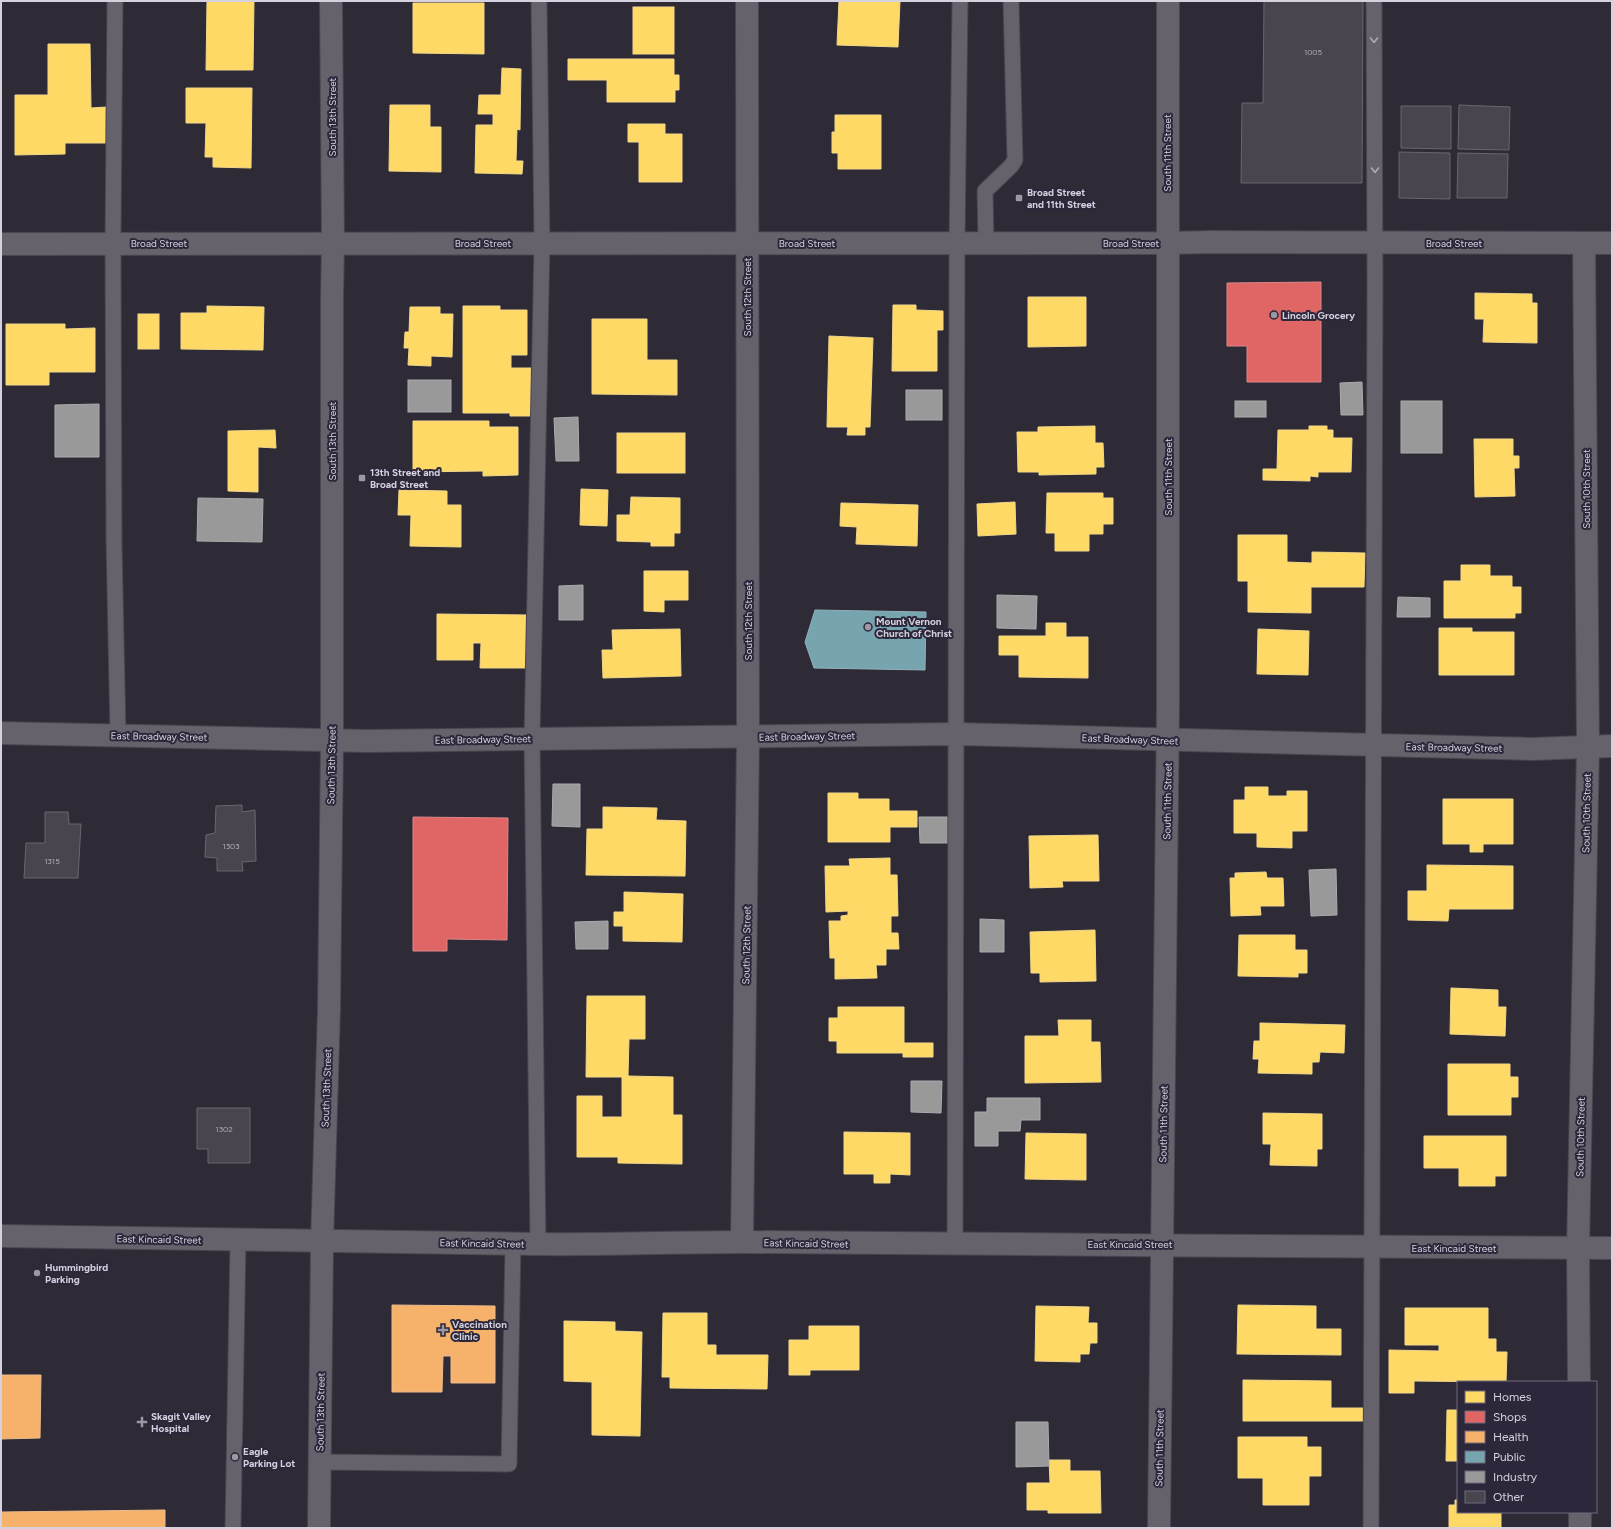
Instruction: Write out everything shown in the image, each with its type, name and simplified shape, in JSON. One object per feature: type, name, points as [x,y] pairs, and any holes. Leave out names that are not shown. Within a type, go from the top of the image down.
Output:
[{"type":"street","name":"South 13th Street","points":[[319,1528],[322,1242],[329,1009],[332,740],[333,244],[331,1]]},
{"type":"street","name":"South 12th Street","points":[[742,1242],[748,737],[747,1]]},
{"type":"street","name":"South 11th Street","points":[[1159,1528],[1167,740],[1168,1]]},
{"type":"street","name":"Broad Street","points":[[1,244],[1168,244],[1210,242],[1612,243]]},
{"type":"street","name":"South 10th Street","points":[[1579,1381],[1578,1248],[1588,747],[1584,244]]},
{"type":"street","name":"East Broadway Street","points":[[1,733],[367,741],[957,734],[1532,749],[1612,746]]},
{"type":"street","name":"East Kincaid Street","points":[[1,1236],[513,1244],[742,1242],[1161,1244],[1372,1248],[1612,1248]]},
{"type":"street","points":[[1580,1513],[1580,1528]]},
{"type":"lane","points":[[115,1],[113,244],[114,542],[118,735]]},
{"type":"lane","points":[[538,1244],[532,738],[542,244],[539,1]]},
{"type":"lane","points":[[955,1244],[957,243],[960,1]]},
{"type":"lane","points":[[986,243],[986,191],[1015,160],[1011,1]]},
{"type":"lane","points":[[1371,1528],[1375,243],[1374,1]]},
{"type":"lane","points":[[233,1528],[238,1240]]},
{"type":"lane","points":[[320,1462],[509,1464],[513,1244]]},
{"type":"building: Homes","points":[[207,1],[254,1],[253,70],[206,70]]},
{"type":"building: Homes","points":[[839,1],[900,1],[898,47],[837,45]]},
{"type":"building: Homes","points":[[413,3],[484,3],[484,54],[413,53]]},
{"type":"building: Homes","points":[[633,7],[674,7],[674,54],[633,54]]},
{"type":"building: Homes","points":[[48,44],[90,44],[91,108],[106,107],[106,143],[65,143],[65,154],[15,155],[15,95],[48,95]]},
{"type":"building: Homes","points":[[568,59],[674,59],[674,75],[679,75],[679,90],[675,90],[675,102],[607,102],[607,80],[568,80]]},
{"type":"building: Homes","points":[[502,68],[521,69],[520,130],[517,129],[516,161],[523,161],[522,174],[475,173],[476,125],[493,125],[493,114],[478,114],[479,95],[501,95]]},
{"type":"building: Homes","points":[[186,88],[252,88],[251,168],[213,167],[213,157],[205,157],[206,123],[186,123]]},
{"type":"building: Homes","points":[[390,105],[430,105],[430,127],[441,127],[441,172],[389,171]]},
{"type":"building: Homes","points":[[835,115],[881,115],[881,169],[838,169],[838,153],[832,153],[832,132],[835,132]]},
{"type":"building: Homes","points":[[628,124],[665,124],[665,134],[682,134],[682,182],[639,182],[639,142],[628,142]]},
{"type":"building: Homes","points":[[1475,293],[1532,294],[1532,303],[1537,303],[1537,343],[1483,342],[1484,319],[1475,319]]},
{"type":"building: Homes","points":[[1028,297],[1086,297],[1086,346],[1028,347]]},
{"type":"building: Homes","points":[[893,305],[916,305],[916,310],[943,311],[943,330],[937,330],[937,371],[892,371]]},
{"type":"building: Homes","points":[[207,306],[264,307],[263,350],[181,349],[181,313],[207,313]]},
{"type":"building: Homes","points":[[463,306],[500,306],[500,310],[527,310],[527,355],[511,355],[511,368],[531,368],[531,416],[510,416],[510,413],[463,413]]},
{"type":"building: Homes","points":[[410,307],[440,307],[440,314],[453,314],[452,357],[431,356],[431,366],[408,365],[409,348],[404,348],[405,332],[409,332]]},
{"type":"building: Homes","points":[[138,314],[159,314],[159,349],[138,349]]},
{"type":"building: Homes","points":[[592,319],[647,319],[647,360],[677,360],[677,395],[592,394]]},
{"type":"building: Homes","points":[[6,324],[65,324],[65,329],[95,328],[95,372],[49,372],[49,385],[6,385]]},
{"type":"building: Homes","points":[[829,336],[873,338],[870,427],[865,427],[865,435],[847,435],[848,427],[827,427]]},
{"type":"building: Homes","points":[[413,421],[489,421],[489,427],[518,427],[518,475],[483,476],[483,471],[413,472]]},
{"type":"building: Homes","points":[[1095,426],[1095,443],[1103,443],[1104,467],[1096,467],[1096,474],[1039,475],[1039,472],[1018,472],[1017,432],[1038,432],[1038,427]]},
{"type":"building: Homes","points":[[1309,426],[1327,426],[1327,430],[1333,430],[1333,438],[1352,438],[1351,472],[1318,472],[1318,477],[1310,476],[1310,481],[1263,480],[1263,469],[1277,469],[1278,430],[1309,430]]},
{"type":"building: Homes","points":[[275,430],[276,448],[258,447],[258,492],[228,491],[228,431]]},
{"type":"building: Homes","points":[[617,433],[685,433],[685,473],[617,473]]},
{"type":"building: Homes","points":[[1474,439],[1513,439],[1513,456],[1519,456],[1519,468],[1514,468],[1515,496],[1475,497]]},
{"type":"building: Homes","points":[[581,489],[608,490],[607,526],[580,525]]},
{"type":"building: Homes","points":[[399,490],[447,491],[447,505],[461,505],[461,547],[410,546],[411,515],[398,515]]},
{"type":"building: Homes","points":[[1047,493],[1103,493],[1103,498],[1113,498],[1113,524],[1103,524],[1103,534],[1089,534],[1089,551],[1055,551],[1055,533],[1046,533]]},
{"type":"building: Homes","points":[[631,497],[680,498],[680,533],[674,533],[674,546],[651,546],[651,542],[617,541],[617,515],[630,515]]},
{"type":"building: Homes","points":[[1015,502],[1016,534],[978,536],[977,504]]},
{"type":"building: Homes","points":[[841,503],[918,505],[917,546],[856,544],[857,527],[840,526]]},
{"type":"building: Homes","points":[[1238,535],[1287,535],[1287,562],[1312,563],[1312,552],[1365,553],[1364,587],[1311,587],[1311,613],[1248,612],[1248,581],[1238,581]]},
{"type":"building: Homes","points":[[1461,565],[1490,565],[1490,576],[1512,576],[1512,587],[1521,587],[1521,613],[1515,613],[1515,618],[1444,618],[1444,581],[1461,581]]},
{"type":"building: Homes","points":[[644,571],[688,571],[688,600],[664,600],[664,612],[644,611]]},
{"type":"building: Homes","points":[[437,614],[528,615],[527,668],[480,668],[481,643],[473,643],[473,660],[437,660]]},
{"type":"building: Homes","points":[[1046,623],[1066,623],[1066,637],[1088,637],[1088,678],[1019,677],[1019,655],[999,655],[999,636],[1046,636]]},
{"type":"building: Homes","points":[[1439,628],[1472,628],[1472,632],[1514,632],[1514,675],[1439,675]]},
{"type":"building: Homes","points":[[680,629],[681,676],[603,678],[602,650],[613,650],[612,630]]},
{"type":"building: Homes","points":[[1258,629],[1309,631],[1308,675],[1257,674]]},
{"type":"building: Homes","points":[[1245,787],[1268,787],[1268,796],[1287,796],[1287,791],[1307,791],[1307,831],[1292,831],[1292,848],[1257,847],[1257,833],[1234,833],[1234,800],[1245,800]]},
{"type":"building: Homes","points":[[828,793],[858,793],[858,799],[889,799],[889,811],[917,811],[917,827],[890,827],[890,842],[828,842]]},
{"type":"building: Homes","points":[[1443,799],[1513,799],[1513,844],[1483,844],[1483,852],[1470,852],[1470,844],[1443,844]]},
{"type":"building: Homes","points":[[603,807],[657,808],[656,820],[686,821],[685,876],[586,875],[587,829],[603,829]]},
{"type":"building: Homes","points":[[1098,835],[1099,881],[1062,881],[1063,887],[1030,888],[1029,836]]},
{"type":"building: Homes","points":[[890,858],[890,875],[897,875],[898,916],[891,916],[891,933],[898,933],[899,949],[886,949],[886,965],[876,965],[877,978],[835,979],[835,958],[830,958],[829,921],[841,921],[841,916],[848,915],[848,911],[826,912],[825,866],[850,866],[849,859]]},
{"type":"building: Homes","points":[[1427,865],[1513,866],[1513,909],[1449,909],[1448,921],[1408,920],[1408,891],[1427,891]]},
{"type":"building: Homes","points":[[1266,872],[1267,878],[1283,878],[1284,906],[1260,906],[1261,915],[1231,916],[1230,878],[1235,878],[1235,873]]},
{"type":"building: Homes","points":[[624,892],[683,894],[682,942],[623,941],[623,926],[614,926],[614,912],[624,912]]},
{"type":"building: Homes","points":[[1095,930],[1096,981],[1040,982],[1040,973],[1031,973],[1030,932]]},
{"type":"building: Homes","points":[[1239,935],[1295,935],[1295,950],[1307,950],[1307,973],[1298,973],[1298,977],[1238,976]]},
{"type":"building: Homes","points":[[1451,988],[1498,990],[1498,1007],[1506,1007],[1505,1036],[1450,1034]]},
{"type":"building: Homes","points":[[587,996],[645,996],[645,1039],[629,1039],[628,1076],[673,1077],[673,1115],[682,1115],[682,1164],[618,1163],[618,1157],[577,1157],[577,1096],[602,1096],[602,1117],[622,1117],[622,1077],[586,1077]]},
{"type":"building: Homes","points":[[838,1007],[904,1007],[904,1043],[933,1043],[933,1057],[903,1057],[903,1053],[837,1053],[837,1041],[829,1041],[829,1018],[838,1018]]},
{"type":"building: Homes","points":[[1058,1020],[1091,1020],[1091,1042],[1100,1042],[1101,1082],[1025,1083],[1025,1036],[1059,1036]]},
{"type":"building: Homes","points":[[1260,1023],[1345,1025],[1344,1053],[1320,1052],[1319,1062],[1312,1062],[1312,1074],[1258,1073],[1259,1059],[1253,1059],[1254,1041],[1260,1041]]},
{"type":"building: Homes","points":[[1448,1064],[1510,1064],[1510,1077],[1518,1077],[1518,1097],[1511,1097],[1511,1115],[1448,1115]]},
{"type":"building: Homes","points":[[1263,1113],[1322,1114],[1322,1149],[1317,1149],[1317,1166],[1270,1165],[1271,1144],[1263,1144]]},
{"type":"building: Homes","points":[[844,1132],[910,1133],[910,1175],[890,1174],[890,1183],[874,1183],[874,1174],[844,1174]]},
{"type":"building: Homes","points":[[1026,1133],[1086,1134],[1086,1180],[1025,1179]]},
{"type":"building: Homes","points":[[1424,1136],[1506,1136],[1506,1176],[1495,1176],[1495,1186],[1459,1186],[1459,1168],[1424,1168]]},
{"type":"building: Homes","points":[[1238,1305],[1316,1306],[1316,1329],[1341,1329],[1341,1355],[1237,1354]]},
{"type":"building: Homes","points":[[1036,1306],[1089,1307],[1088,1323],[1097,1323],[1097,1343],[1090,1343],[1089,1354],[1080,1354],[1080,1362],[1035,1361]]},
{"type":"building: Homes","points":[[1405,1308],[1488,1308],[1488,1339],[1496,1339],[1496,1352],[1507,1352],[1506,1381],[1414,1381],[1414,1393],[1389,1393],[1389,1350],[1439,1351],[1439,1345],[1405,1345]]},
{"type":"building: Homes","points":[[663,1313],[707,1313],[707,1345],[716,1345],[716,1355],[768,1355],[767,1389],[670,1388],[670,1377],[662,1377]]},
{"type":"building: Homes","points":[[564,1321],[615,1322],[615,1331],[642,1332],[640,1436],[592,1435],[592,1382],[564,1381]]},
{"type":"building: Homes","points":[[809,1326],[859,1326],[859,1370],[810,1370],[810,1375],[789,1375],[789,1340],[809,1340]]},
{"type":"building: Homes","points":[[1243,1380],[1331,1381],[1331,1408],[1364,1408],[1363,1421],[1243,1421]]},
{"type":"building: Homes","points":[[1447,1410],[1457,1410],[1457,1461],[1446,1461]]},
{"type":"building: Homes","points":[[1238,1437],[1307,1437],[1307,1447],[1321,1447],[1321,1476],[1309,1476],[1309,1505],[1263,1505],[1263,1478],[1238,1478]]},
{"type":"building: Homes","points":[[1049,1460],[1070,1460],[1070,1471],[1100,1471],[1101,1513],[1048,1513],[1048,1510],[1027,1510],[1027,1483],[1050,1483]]},
{"type":"building: Homes","points":[[1455,1500],[1457,1500],[1457,1513],[1501,1513],[1501,1528],[1449,1528],[1449,1505],[1455,1505]]},
{"type":"building: Shops","name":"Lincoln Grocery","points":[[1321,282],[1321,382],[1247,382],[1247,346],[1227,346],[1227,283]]},
{"type":"building: Shops","points":[[413,817],[508,818],[507,940],[447,939],[447,951],[413,951]]},
{"type":"building: Health","name":"Vaccination Clinic","points":[[392,1305],[495,1306],[495,1383],[451,1383],[451,1356],[443,1356],[442,1392],[392,1392]]},
{"type":"building: Health","points":[[1,1375],[41,1375],[40,1438],[1,1439]]},
{"type":"building: Health","points":[[165,1510],[165,1528],[1,1528],[1,1512]]},
{"type":"building: Public","name":"Mount Vernon Church of Christ","points":[[815,610],[926,612],[925,670],[814,668],[805,642]]},
{"type":"building: Industry","points":[[408,380],[451,380],[451,412],[408,412]]},
{"type":"building: Industry","points":[[1362,382],[1363,415],[1341,415],[1340,383]]},
{"type":"building: Industry","points":[[906,390],[942,390],[942,420],[906,420]]},
{"type":"building: Industry","points":[[1235,401],[1266,401],[1266,417],[1235,417]]},
{"type":"building: Industry","points":[[1401,401],[1442,401],[1442,453],[1401,453]]},
{"type":"building: Industry","points":[[99,404],[99,457],[55,457],[55,405]]},
{"type":"building: Industry","points":[[578,417],[579,461],[556,461],[554,418]]},
{"type":"building: Industry","points":[[198,498],[263,499],[262,542],[197,541]]},
{"type":"building: Industry","points":[[583,585],[583,620],[559,620],[559,586]]},
{"type":"building: Industry","points":[[997,595],[1037,596],[1036,629],[997,628]]},
{"type":"building: Industry","points":[[1398,597],[1430,598],[1430,617],[1397,617]]},
{"type":"building: Industry","points":[[553,784],[580,784],[580,827],[552,826]]},
{"type":"building: Industry","points":[[919,817],[952,817],[952,843],[920,843]]},
{"type":"building: Industry","points":[[1336,869],[1337,915],[1311,916],[1309,870]]},
{"type":"building: Industry","points":[[980,919],[1004,920],[1004,952],[980,952]]},
{"type":"building: Industry","points":[[608,921],[608,949],[576,949],[575,922]]},
{"type":"building: Industry","points":[[911,1081],[942,1081],[941,1113],[911,1112]]},
{"type":"building: Industry","points":[[987,1098],[1040,1098],[1040,1120],[1021,1120],[1020,1131],[998,1131],[998,1146],[975,1146],[975,1112],[987,1112]]},
{"type":"building: Industry","points":[[1016,1422],[1048,1422],[1049,1466],[1016,1467]]},
{"type":"building: Other","points":[[1264,1],[1363,1],[1362,183],[1241,183],[1242,103],[1263,103]]},
{"type":"building: Other","points":[[1459,105],[1510,107],[1509,150],[1458,149]]},
{"type":"building: Other","points":[[1401,106],[1451,106],[1451,149],[1401,148]]},
{"type":"building: Other","points":[[1399,152],[1450,153],[1450,199],[1399,198]]},
{"type":"building: Other","points":[[1458,153],[1508,154],[1507,198],[1457,198]]},
{"type":"building: Other","points":[[242,805],[242,812],[255,810],[256,861],[242,862],[243,871],[217,871],[217,858],[205,857],[206,835],[215,833],[216,806]]},
{"type":"building: Other","points":[[45,812],[68,812],[69,824],[81,824],[78,878],[24,878],[26,843],[45,843]]},
{"type":"building: Other","points":[[197,1108],[250,1108],[250,1163],[208,1163],[208,1149],[197,1149]]},
{"type":"place","name":"Broad Street and 11th Street","points":[[1019,198]]},
{"type":"place","name":"Lincoln Grocery","points":[[1274,315]]},
{"type":"place","name":"13th Street and Broad Street","points":[[362,478]]},
{"type":"place","name":"Mount Vernon Church of Christ","points":[[868,627]]},
{"type":"place","name":"Hummingbird Parking","points":[[37,1273]]},
{"type":"place","name":"Vaccination Clinic","points":[[443,1330]]},
{"type":"place","name":"Skagit Valley Hospital","points":[[142,1422]]},
{"type":"place","name":"Eagle Parking Lot","points":[[235,1457]]}]
